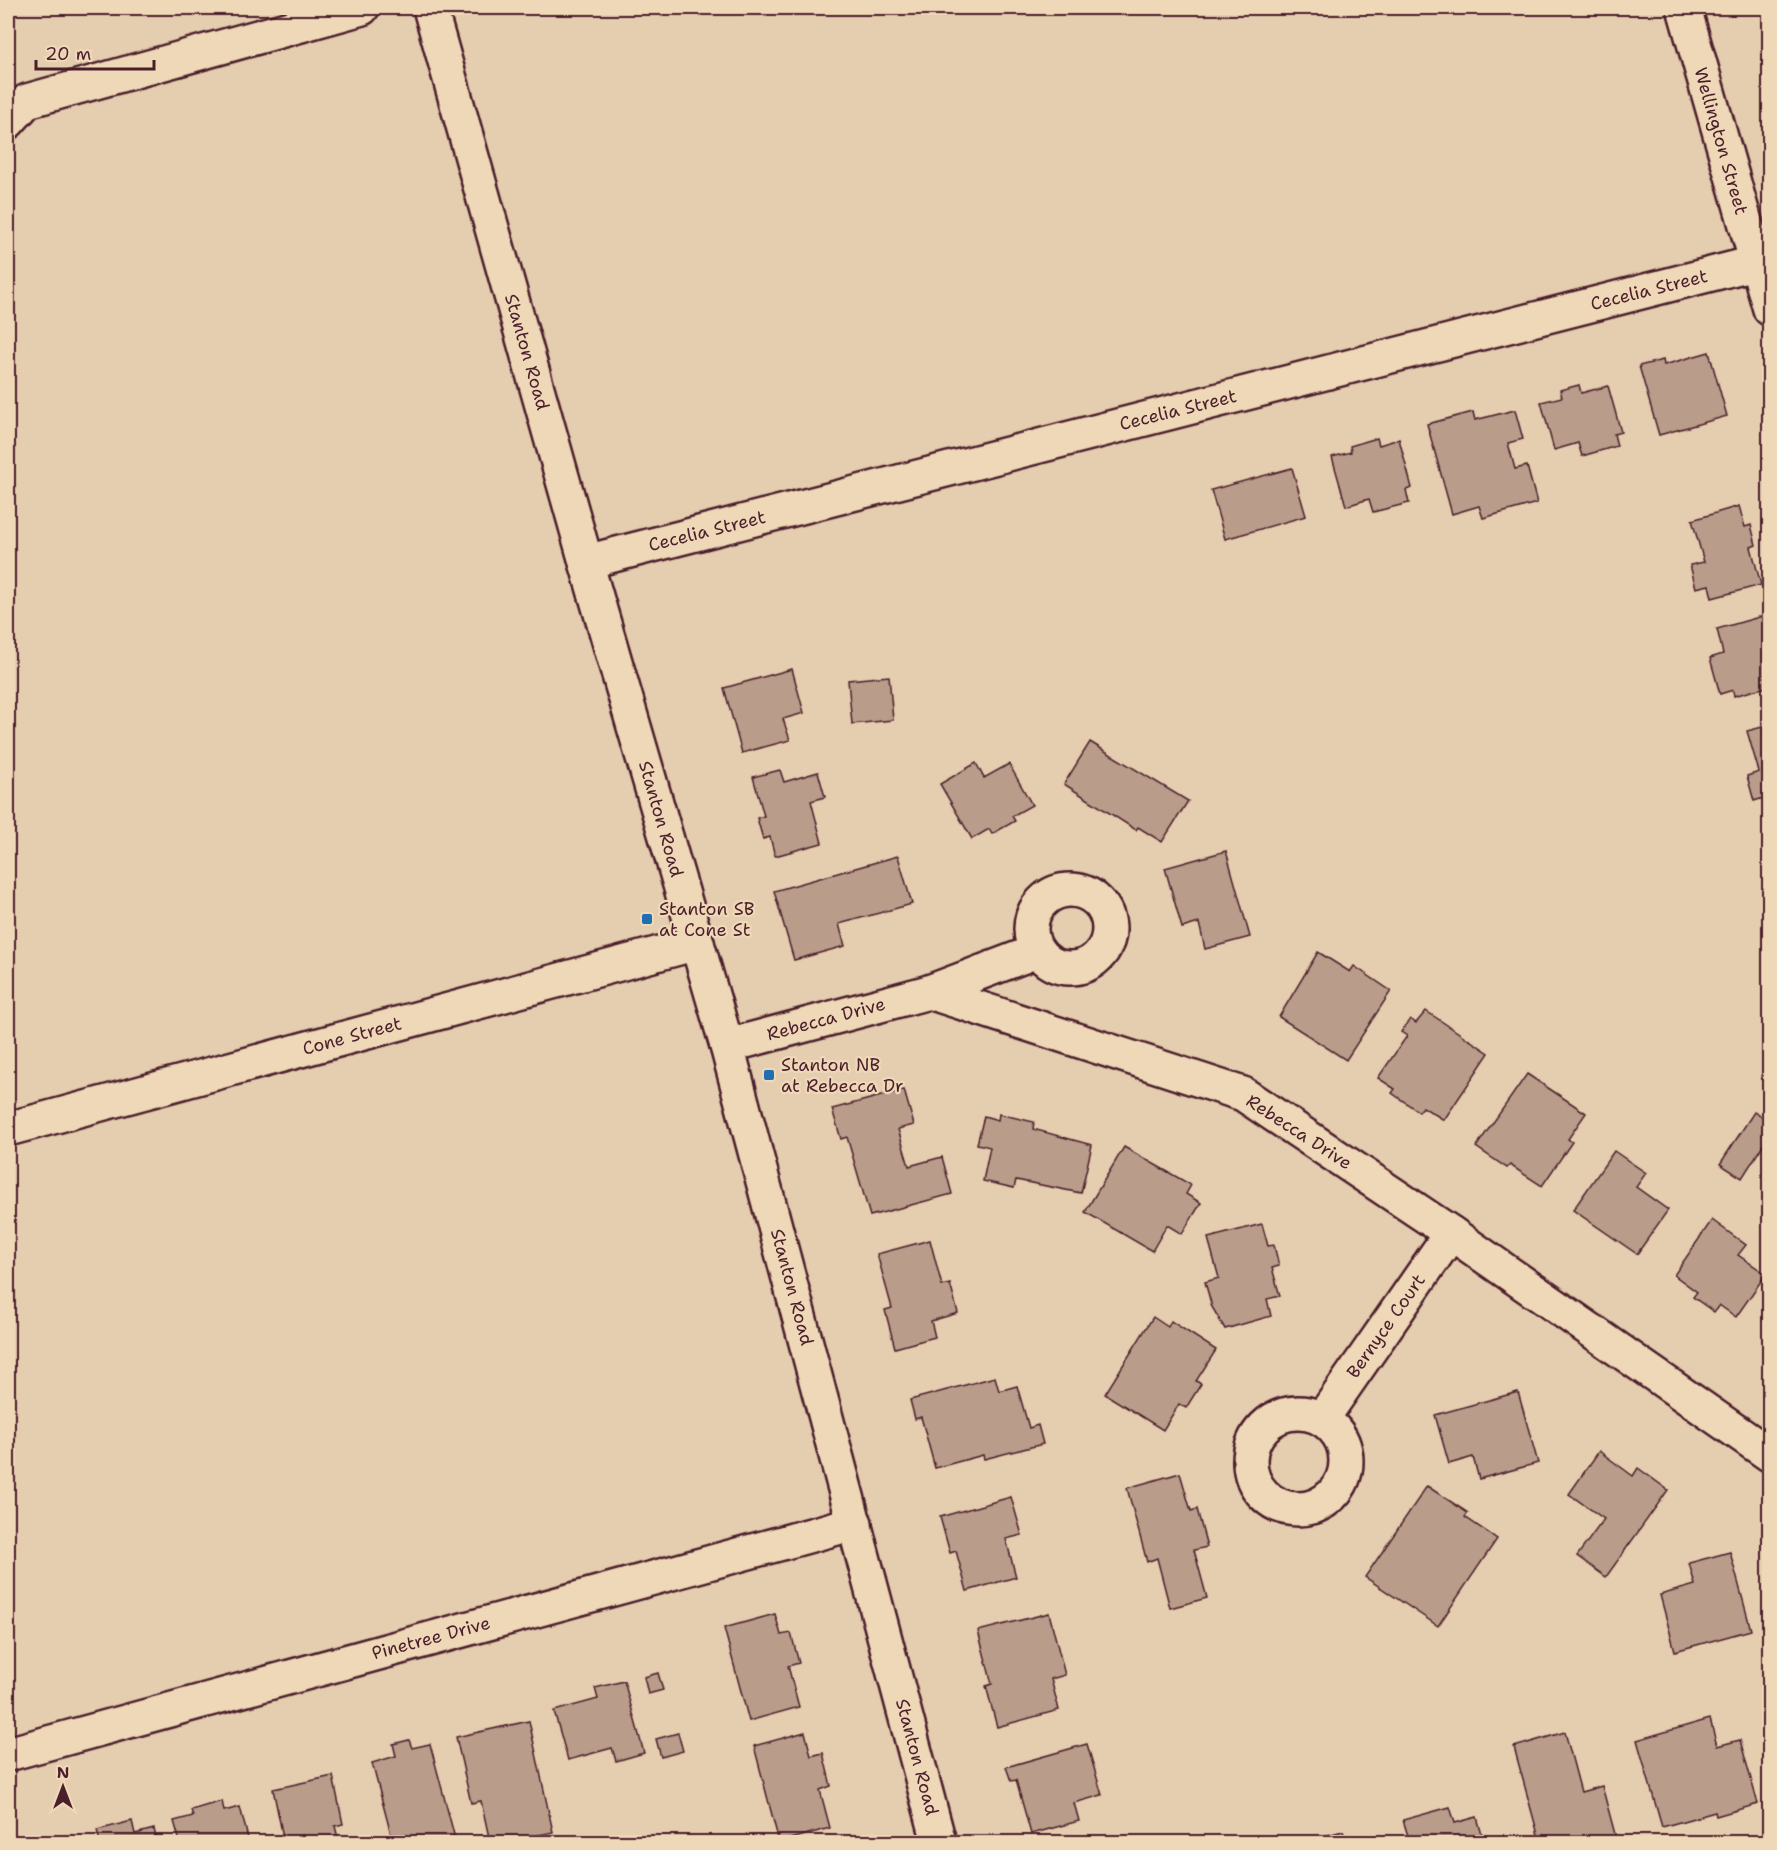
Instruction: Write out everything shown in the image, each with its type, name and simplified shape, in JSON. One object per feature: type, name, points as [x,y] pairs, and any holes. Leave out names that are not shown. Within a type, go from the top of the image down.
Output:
[{"type":"street","points":[[8,122],[27,100],[362,8]]},
{"type":"street","name":"Stanton Road","points":[[430,8],[586,562],[727,1046],[939,1842]]},
{"type":"street","name":"Wellington Street","points":[[1684,8],[1762,261],[1770,309]]},
{"type":"street","name":"Cecelia Street","points":[[586,562],[1762,261]]},
{"type":"street","name":"Cone Street","points":[[8,1129],[697,943]]},
{"type":"street","points":[[929,992],[1037,951]]},
{"type":"street","name":"Rebecca Drive","points":[[727,1046],[929,992],[1243,1094],[1451,1233],[1770,1455]]},
{"type":"street","name":"Bernyce Court","points":[[1322,1419],[1451,1233]]},
{"type":"street","name":"Pinetree Drive","points":[[8,1754],[855,1523]]},
{"type":"building","points":[[1709,352],[1727,416],[1659,435],[1639,366],[1663,360],[1664,365]]},
{"type":"building","points":[[1579,385],[1581,393],[1608,386],[1621,432],[1614,434],[1617,446],[1582,456],[1578,443],[1554,450],[1541,402],[1562,397],[1560,390]]},
{"type":"building","points":[[1515,410],[1523,439],[1508,443],[1515,469],[1527,466],[1537,503],[1483,518],[1479,506],[1452,514],[1427,424],[1473,412],[1475,420]]},
{"type":"building","points":[[1377,438],[1379,445],[1399,439],[1412,488],[1406,490],[1409,503],[1373,512],[1369,499],[1346,506],[1332,457],[1351,452],[1350,446]]},
{"type":"building","points":[[1292,468],[1306,516],[1225,539],[1211,490]]},
{"type":"building","points":[[1739,506],[1745,527],[1751,525],[1756,545],[1751,547],[1761,585],[1712,598],[1709,585],[1696,588],[1690,565],[1704,562],[1692,520]]},
{"type":"building","points":[[1763,616],[1770,636],[1770,686],[1734,696],[1733,690],[1720,694],[1710,658],[1723,654],[1717,629]]},
{"type":"building","points":[[792,669],[804,713],[783,719],[790,740],[742,753],[724,688]]},
{"type":"building","points":[[889,676],[893,720],[852,724],[848,680]]},
{"type":"building","points":[[1770,725],[1770,796],[1754,801],[1747,776],[1759,772],[1747,731]]},
{"type":"building","points":[[1090,742],[1188,801],[1162,842],[1138,827],[1136,830],[1064,784]]},
{"type":"building","points":[[976,763],[984,778],[1009,764],[1032,805],[1012,816],[1015,821],[992,834],[989,829],[972,839],[940,784]]},
{"type":"building","points":[[780,770],[784,782],[818,772],[825,797],[811,801],[822,843],[775,856],[770,837],[763,839],[757,818],[764,816],[753,777]]},
{"type":"building","points":[[1226,851],[1250,937],[1205,949],[1199,923],[1182,928],[1165,868]]},
{"type":"building","points":[[898,856],[912,904],[839,924],[845,946],[794,960],[774,891]]},
{"type":"building","points":[[1318,952],[1350,972],[1354,966],[1391,991],[1346,1060],[1279,1017]]},
{"type":"building","points":[[1426,1011],[1489,1053],[1444,1120],[1423,1107],[1419,1112],[1392,1093],[1395,1089],[1378,1078],[1407,1036],[1401,1032],[1410,1019],[1416,1023]]},
{"type":"building","points":[[1527,1074],[1586,1113],[1568,1139],[1572,1142],[1542,1186],[1510,1165],[1507,1168],[1476,1147]]},
{"type":"building","points":[[904,1090],[914,1125],[898,1129],[909,1166],[942,1157],[952,1194],[870,1216],[847,1137],[841,1139],[832,1109]]},
{"type":"building","points":[[1754,1112],[1770,1122],[1770,1134],[1742,1178],[1720,1164]]},
{"type":"building","points":[[999,1114],[1034,1122],[1033,1129],[1092,1145],[1081,1193],[1016,1180],[1014,1188],[983,1181],[990,1147],[977,1144],[984,1116],[998,1120]]},
{"type":"building","points":[[1124,1147],[1191,1185],[1186,1194],[1201,1203],[1182,1234],[1167,1225],[1152,1251],[1085,1212]]},
{"type":"building","points":[[1614,1151],[1646,1173],[1636,1187],[1668,1210],[1637,1254],[1573,1210]]},
{"type":"building","points":[[1712,1220],[1746,1245],[1738,1255],[1766,1274],[1736,1317],[1719,1305],[1714,1312],[1693,1297],[1697,1292],[1674,1275]]},
{"type":"building","points":[[1262,1224],[1268,1246],[1274,1245],[1279,1266],[1272,1268],[1280,1296],[1267,1299],[1271,1316],[1225,1329],[1212,1307],[1205,1282],[1219,1278],[1208,1238]]},
{"type":"building","points":[[930,1240],[942,1286],[950,1284],[958,1313],[931,1321],[935,1337],[895,1348],[885,1310],[892,1308],[877,1254]]},
{"type":"building","points":[[1153,1317],[1168,1327],[1171,1321],[1216,1350],[1196,1381],[1201,1384],[1186,1408],[1179,1404],[1163,1430],[1105,1394]]},
{"type":"building","points":[[995,1377],[999,1391],[1017,1386],[1029,1428],[1038,1425],[1043,1444],[984,1459],[983,1455],[935,1468],[921,1417],[915,1419],[910,1400]]},
{"type":"building","points":[[1518,1392],[1538,1463],[1479,1479],[1473,1457],[1449,1464],[1435,1415]]},
{"type":"building","points":[[1599,1451],[1633,1476],[1638,1468],[1668,1490],[1606,1577],[1577,1556],[1604,1519],[1569,1494]]},
{"type":"building","points":[[1180,1473],[1191,1511],[1197,1509],[1207,1547],[1194,1550],[1207,1598],[1170,1608],[1157,1558],[1147,1562],[1127,1488]]},
{"type":"building","points":[[1427,1486],[1468,1513],[1465,1517],[1497,1539],[1438,1626],[1365,1577]]},
{"type":"building","points":[[1011,1497],[1022,1535],[1006,1539],[1016,1577],[967,1591],[956,1551],[950,1553],[940,1517]]},
{"type":"building","points":[[1730,1552],[1751,1630],[1675,1651],[1660,1595],[1695,1585],[1689,1563]]},
{"type":"building","points":[[1049,1613],[1065,1675],[1051,1679],[1059,1710],[997,1727],[986,1686],[992,1684],[978,1631]]},
{"type":"building","points":[[775,1614],[781,1635],[791,1633],[799,1663],[788,1666],[799,1707],[749,1721],[724,1628]]},
{"type":"building","points":[[658,1673],[663,1690],[648,1694],[644,1677]]},
{"type":"building","points":[[624,1681],[644,1753],[616,1761],[612,1748],[568,1760],[554,1711],[598,1699],[595,1688]]},
{"type":"building","points":[[1710,1719],[1717,1746],[1740,1740],[1758,1804],[1716,1816],[1715,1812],[1662,1827],[1637,1740]]},
{"type":"building","points":[[529,1721],[553,1832],[507,1842],[490,1842],[481,1801],[471,1803],[456,1737]]},
{"type":"building","points":[[805,1732],[811,1756],[823,1753],[831,1786],[820,1790],[830,1828],[779,1842],[754,1746]]},
{"type":"building","points":[[1565,1732],[1581,1792],[1602,1786],[1616,1838],[1598,1842],[1540,1842],[1514,1747]]},
{"type":"building","points":[[678,1733],[683,1751],[661,1757],[656,1739]]},
{"type":"building","points":[[409,1740],[412,1748],[430,1744],[456,1842],[408,1842],[406,1835],[392,1838],[372,1763],[396,1756],[393,1744]]},
{"type":"building","points":[[1087,1744],[1102,1795],[1074,1803],[1079,1821],[1031,1834],[1016,1780],[1011,1781],[1006,1767]]},
{"type":"building","points":[[333,1776],[343,1824],[335,1826],[339,1842],[284,1842],[273,1789]]},
{"type":"building","points":[[222,1801],[224,1811],[240,1807],[249,1842],[180,1842],[174,1821],[193,1816],[191,1810]]},
{"type":"building","points":[[1450,1807],[1455,1823],[1477,1817],[1484,1842],[1410,1842],[1403,1820]]},
{"type":"building","points":[[132,1821],[135,1834],[154,1829],[157,1842],[100,1842],[97,1830]]},
{"type":"building","points":[[1343,1831],[1347,1842],[1301,1842]]},
{"type":"place","name":"Stanton SB at Cone St","points":[[647,919]]},
{"type":"place","name":"Stanton NB at Rebecca Dr","points":[[769,1075]]}]
